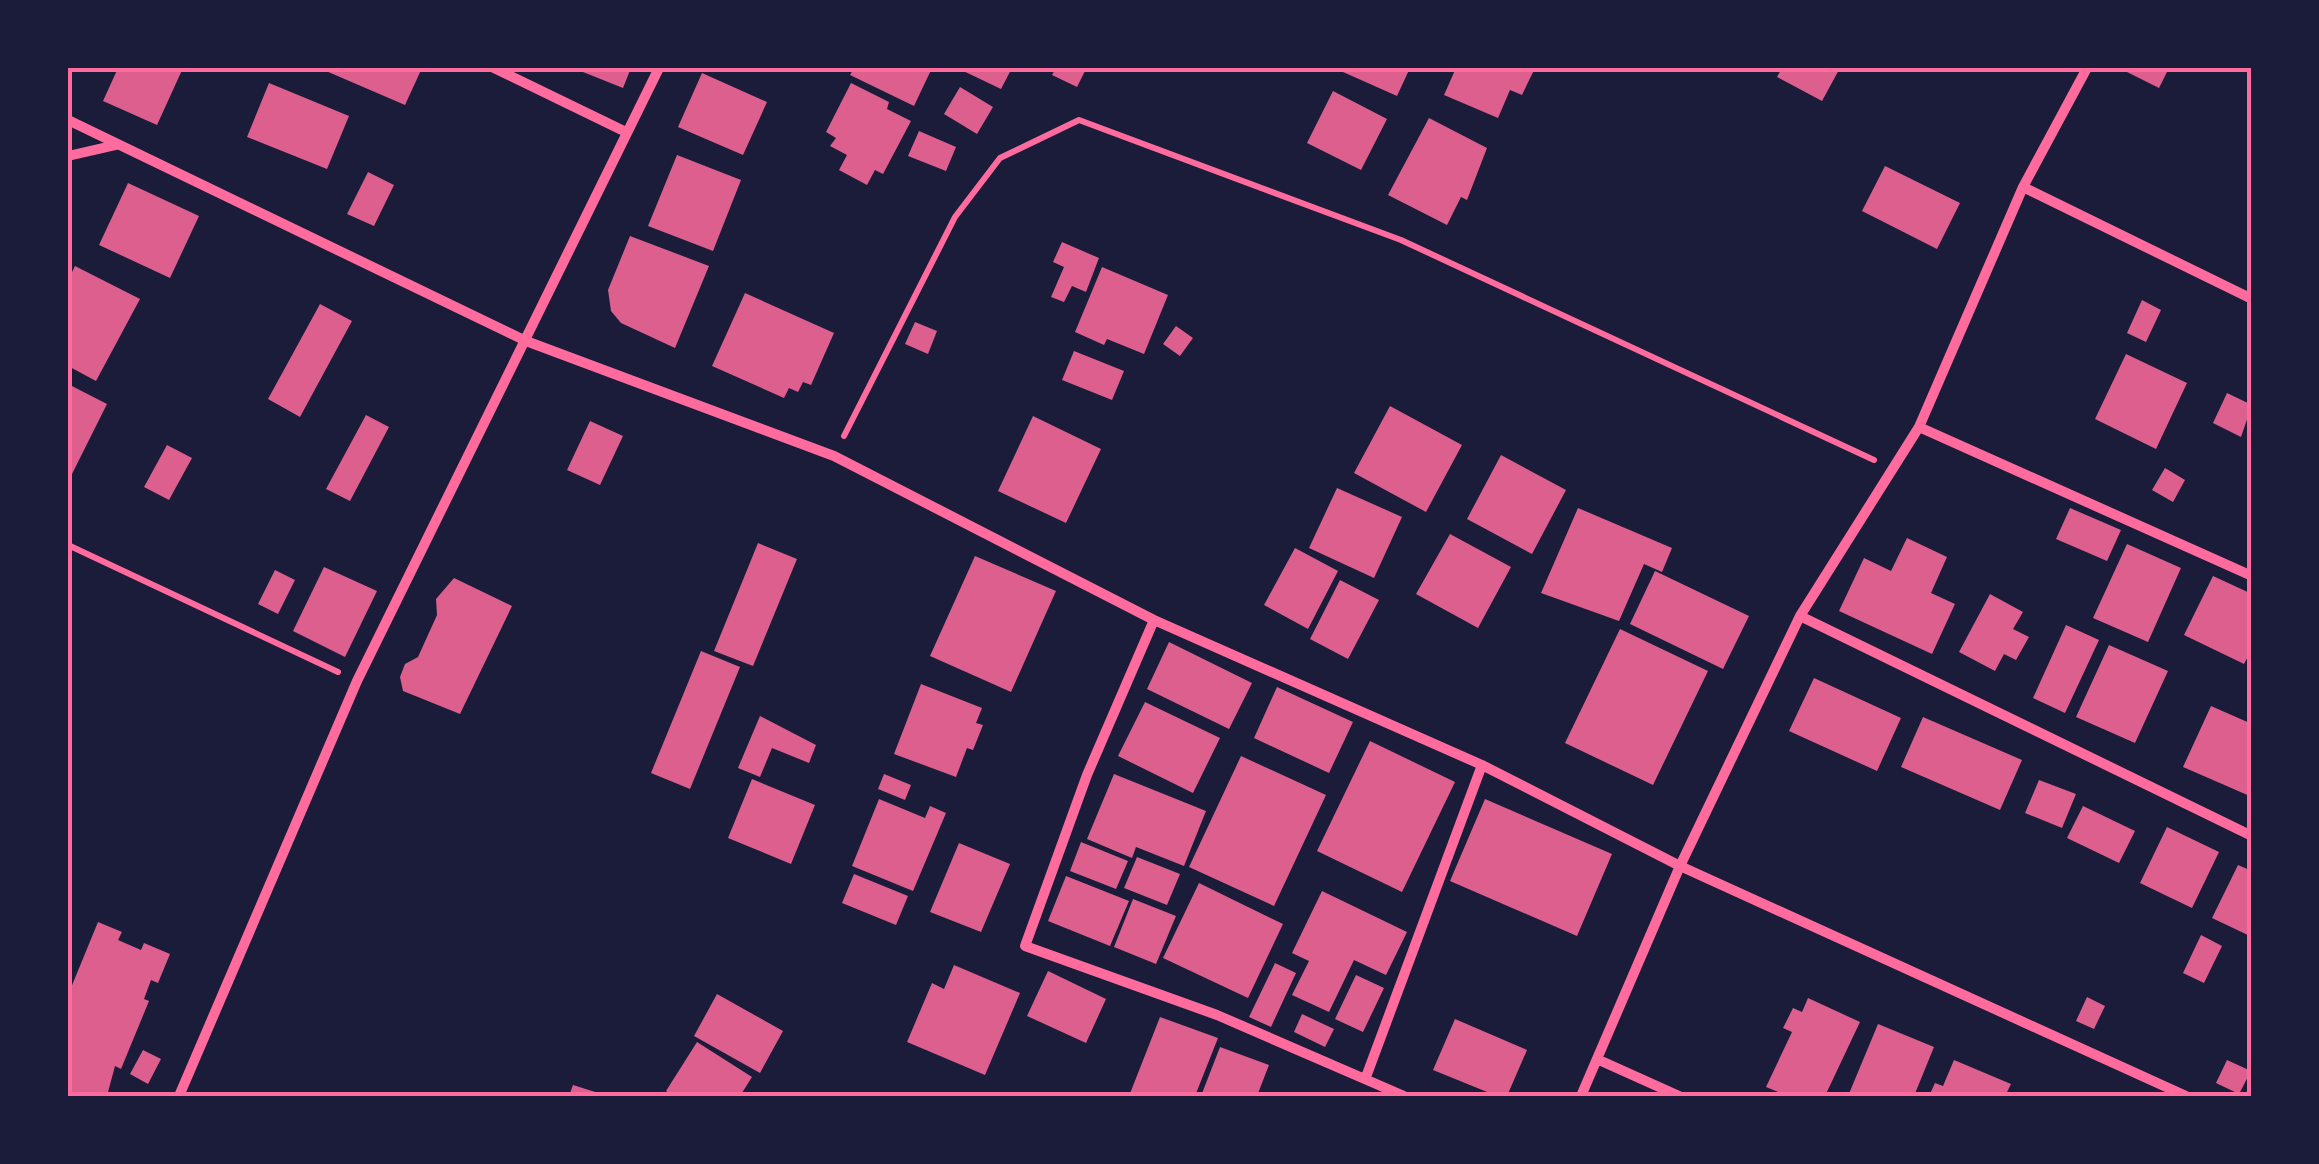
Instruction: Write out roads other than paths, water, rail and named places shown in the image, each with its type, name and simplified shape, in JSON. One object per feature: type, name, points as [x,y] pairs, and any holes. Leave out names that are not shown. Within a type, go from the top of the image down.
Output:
[{"type":"street","points":[[494,68],[626,132]]},
{"type":"street","points":[[180,1096],[357,681],[659,68]]},
{"type":"street","points":[[1581,1096],[1680,866],[1800,616],[1919,427],[2022,187],[2088,68]]},
{"type":"street","points":[[68,120],[526,341],[834,456],[1154,620],[1482,764],[1680,866],[2186,1096]]},
{"type":"street","points":[[68,156],[118,145]]},
{"type":"street","points":[[2022,187],[2252,299]]},
{"type":"street","points":[[1919,427],[2252,576]]},
{"type":"street","points":[[1800,616],[2252,836]]},
{"type":"street","points":[[1154,620],[1086,775],[1025,946],[1217,1015],[1404,1096]]},
{"type":"street","points":[[1366,1077],[1482,764]]},
{"type":"street","points":[[1599,1060],[1679,1096]]}]
